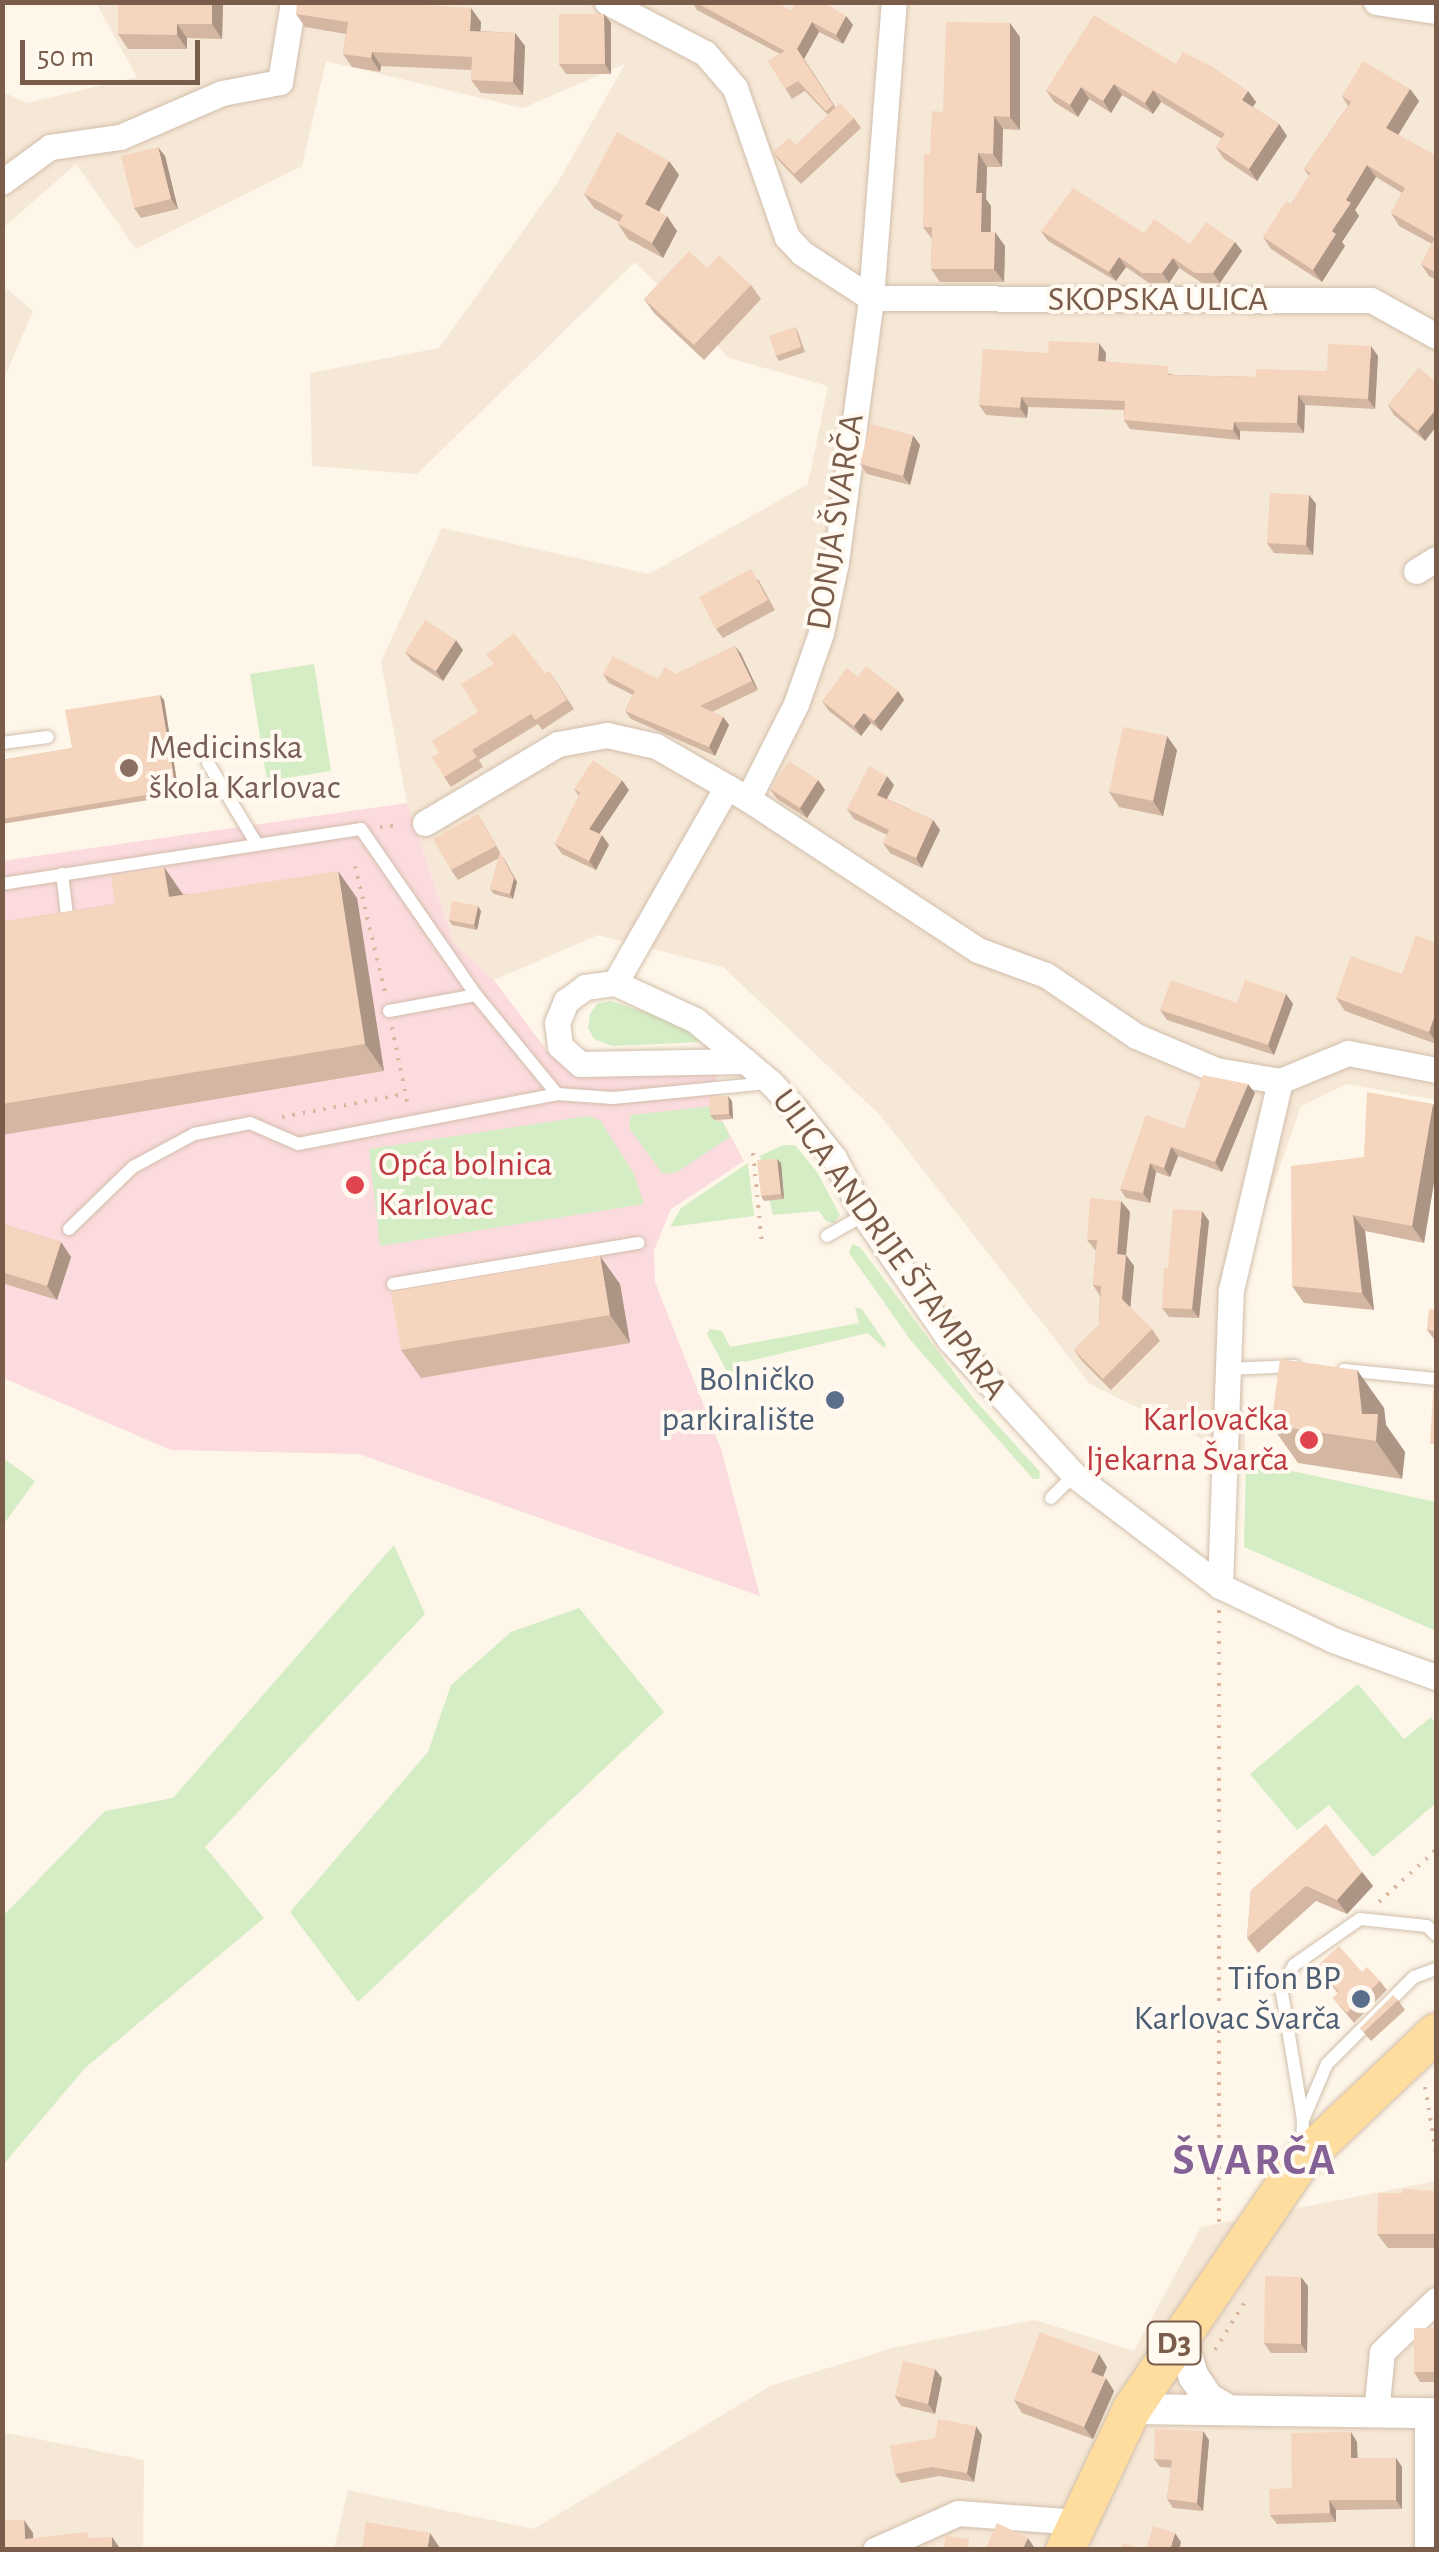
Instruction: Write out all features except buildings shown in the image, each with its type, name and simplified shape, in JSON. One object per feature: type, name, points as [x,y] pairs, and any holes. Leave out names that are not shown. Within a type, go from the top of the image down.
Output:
[{"type":"main road","name":"D3","points":[[1072,2536],[1132,2409],[1217,2278],[1302,2160],[1436,2033]]},
{"type":"street","points":[[2,182],[50,147],[120,137],[222,93],[280,82],[293,2]]},
{"type":"street","points":[[607,2],[706,53],[734,88],[787,238],[802,254],[871,298]]},
{"type":"street","name":"DONJA ŠVARČA","points":[[615,984],[796,704],[821,633],[836,562],[871,298],[894,2]]},
{"type":"street","points":[[1376,2],[1436,11]]},
{"type":"street","name":"SKOPSKA ULICA","points":[[871,298],[1370,300],[1436,336]]},
{"type":"street","points":[[426,823],[558,744],[607,735],[656,746],[737,793],[978,950],[1046,975],[1136,1036],[1216,1070],[1280,1081],[1348,1053],[1436,1070]]},
{"type":"street","name":"ULICA ANDRIJE ŠTAMPARA","points":[[744,1061],[580,1064],[560,1046],[557,1024],[566,1002],[585,987],[615,984],[695,1020],[771,1083],[834,1158],[864,1215],[950,1340],[1074,1475],[1220,1586],[1333,1640],[1436,1677]]},
{"type":"street","points":[[1220,1586],[1231,1290],[1280,1081]]},
{"type":"street","points":[[1376,2412],[1382,2352],[1436,2300]]},
{"type":"street","points":[[1185,2326],[1186,2354],[1194,2377],[1208,2398],[1229,2410]]},
{"type":"street","points":[[1132,2409],[1432,2413],[1427,2550]]},
{"type":"street","points":[[875,2550],[958,2513],[1072,2536]]},
{"type":"lane","points":[[2,744],[48,736]]},
{"type":"lane","points":[[208,763],[256,842]]},
{"type":"lane","points":[[2,884],[256,842],[361,829],[476,995],[558,1094]]},
{"type":"lane","points":[[52,926],[68,924],[62,874]]},
{"type":"lane","points":[[389,1011],[476,995]]},
{"type":"lane","points":[[70,1229],[133,1167],[194,1134],[250,1123],[298,1144],[558,1094],[613,1098],[771,1083]]},
{"type":"lane","points":[[827,1236],[864,1215]]},
{"type":"lane","points":[[393,1284],[639,1243]]},
{"type":"lane","points":[[1228,1369],[1316,1367]]},
{"type":"lane","points":[[1335,1369],[1436,1378]]},
{"type":"lane","points":[[1050,1498],[1074,1475]]},
{"type":"lane","points":[[1302,2160],[1303,2120],[1282,1987],[1294,1965],[1360,1919],[1427,1926],[1436,1935]]},
{"type":"lane","points":[[1303,2120],[1327,2064],[1414,1976],[1436,1969]]},
{"type":"path","points":[[361,829],[426,823]]},
{"type":"path","points":[[355,866],[411,1122]]},
{"type":"path","points":[[250,1123],[405,1094]]},
{"type":"path","points":[[752,1153],[762,1245]]},
{"type":"path","points":[[1217,2278],[1220,1586]]},
{"type":"path","points":[[1360,1919],[1436,1850]]},
{"type":"path","points":[[1425,2072],[1425,2106],[1436,2152]]},
{"type":"shaded area","points":[[96,3],[1436,3],[1436,1100],[1347,1084],[1301,1106],[1237,1288],[1246,1461],[1090,1384],[880,1115],[723,967],[598,935],[494,980],[454,943],[407,803],[381,662],[442,528],[649,574],[808,484],[828,386],[729,358],[635,262],[417,474],[312,466],[310,373],[439,348],[558,182],[625,64],[523,108],[326,61],[302,166],[136,249],[76,164],[3,228],[3,92],[27,103],[137,77]]},
{"type":"shaded area","points":[[3,286],[33,311],[3,381]]},
{"type":"shaded area","name":"Opća bolnica Karlovac","points":[[407,803],[454,943],[494,980],[548,1052],[574,1071],[715,1067],[723,1122],[744,1161],[671,1209],[654,1250],[655,1282],[721,1449],[760,1596],[359,1454],[171,1450],[3,1378],[2,861]]},
{"type":"shaded area","points":[[1436,2181],[1436,2549],[334,2550],[348,2490],[534,2529],[770,2386],[896,2347],[1035,2320],[1134,2351],[1201,2227]]},
{"type":"shaded area","points":[[2,2432],[144,2460],[143,2549],[3,2549]]},
{"type":"green space","points":[[314,664],[331,771],[267,781],[250,674]]},
{"type":"green space","points":[[610,1001],[700,1032],[703,1042],[612,1046],[594,1039],[588,1028],[590,1014],[597,1004]]},
{"type":"green space","points":[[713,1106],[714,1120],[723,1122],[730,1137],[677,1172],[663,1174],[629,1128],[631,1115]]},
{"type":"green space","points":[[588,1116],[600,1120],[634,1174],[644,1204],[380,1246],[369,1149]]},
{"type":"green space","points":[[783,1145],[795,1145],[817,1172],[840,1215],[834,1223],[826,1221],[819,1211],[773,1215],[760,1156]]},
{"type":"green space","points":[[748,1163],[754,1216],[670,1227],[681,1208]]},
{"type":"green space","points":[[852,1244],[860,1247],[973,1398],[1040,1472],[1039,1479],[1033,1479],[912,1342],[849,1253]]},
{"type":"green space","points":[[855,1307],[862,1309],[886,1344],[884,1348],[868,1333],[737,1364],[739,1384],[733,1383],[707,1334],[710,1329],[722,1331],[730,1347],[859,1323]]},
{"type":"green space","points":[[3,1458],[35,1481],[3,1525]]},
{"type":"green space","points":[[1246,1461],[1436,1502],[1436,1631],[1244,1547]]},
{"type":"green space","points":[[394,1545],[425,1614],[205,1847],[264,1918],[85,2068],[3,2165],[3,1916],[105,1811],[173,1798]]},
{"type":"green space","points":[[579,1608],[664,1712],[358,2002],[290,1912],[428,1752],[451,1685],[511,1632]]},
{"type":"green space","points":[[1358,1684],[1404,1739],[1431,1717],[1436,1724],[1436,1803],[1373,1857],[1329,1805],[1297,1830],[1250,1774]]},
{"type":"place","name":"Medicinska škola Karlovac","points":[[129,768]]},
{"type":"place","name":"Opća bolnica Karlovac","points":[[355,1185]]},
{"type":"place","name":"Bolničko parkiralište","points":[[835,1400]]},
{"type":"place","name":"Karlovačka ljekarna Švarča","points":[[1309,1440]]},
{"type":"place","name":"Tifon BP Karlovac Švarča","points":[[1361,1999]]},
{"type":"district","name":"ŠVARČA","points":[[1255,2161]]}]
